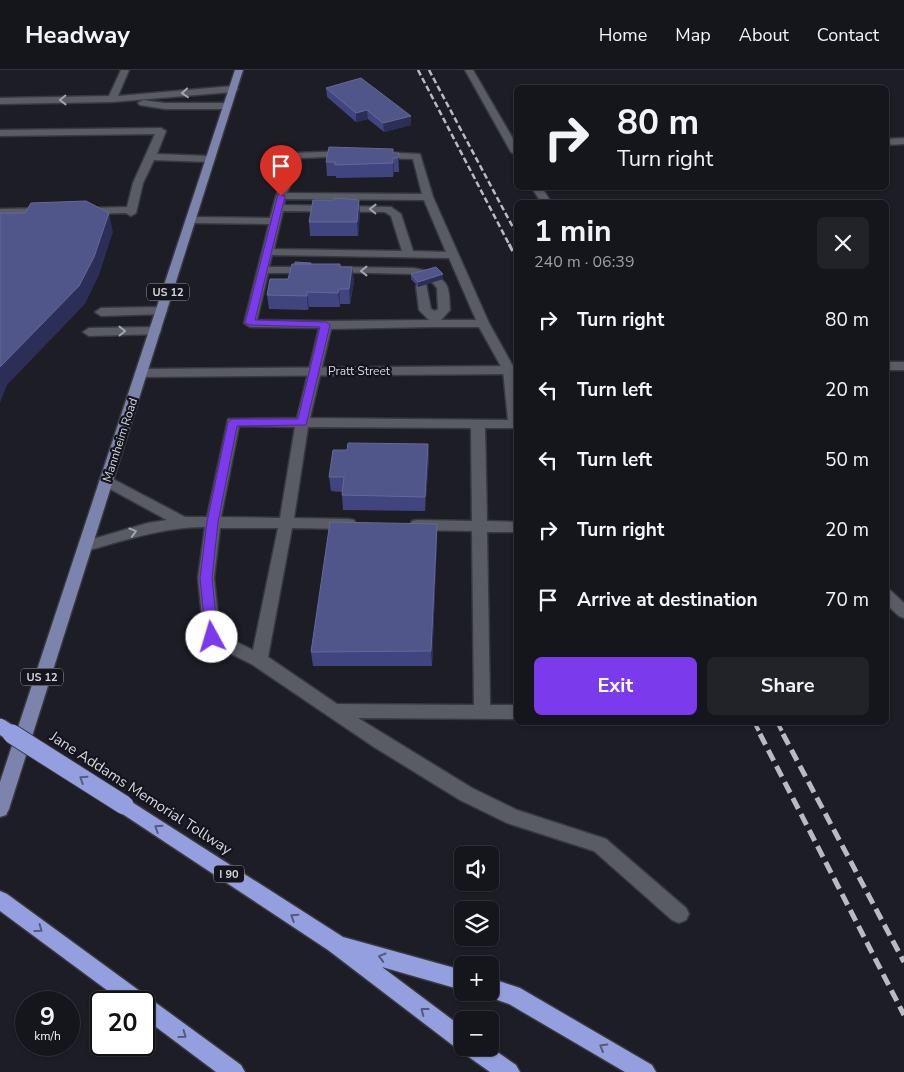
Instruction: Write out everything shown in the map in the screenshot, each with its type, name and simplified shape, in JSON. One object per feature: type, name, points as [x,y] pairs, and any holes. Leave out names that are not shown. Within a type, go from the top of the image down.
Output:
[{"type":"highway","name":"Jane Addams Memorial Tollway","points":[[0,726],[334,943],[454,1034]]},
{"type":"highway","points":[[0,900],[124,991]]},
{"type":"highway","name":"Jane Addams Memorial Tollway","points":[[334,943],[454,978]]},
{"type":"highway","points":[[499,991],[513,995],[645,1072]]},
{"type":"highway","points":[[155,1014],[234,1072]]},
{"type":"highway","points":[[484,1056],[509,1072]]},
{"type":"main road","name":"Mannheim Road","points":[[0,809],[239,70]]},
{"type":"street","points":[[112,99],[125,70]]},
{"type":"street","points":[[469,70],[514,145]]},
{"type":"street","points":[[0,101],[112,99],[233,89]]},
{"type":"street","points":[[112,99],[165,106],[228,106]]},
{"type":"street","points":[[0,133],[161,131],[138,183],[131,212],[75,211]]},
{"type":"street","points":[[889,142],[904,142]]},
{"type":"street","points":[[483,323],[435,321],[326,325],[250,323],[281,196],[297,155],[417,156],[428,197],[483,323],[513,370],[514,388]]},
{"type":"street","points":[[151,157],[210,159]]},
{"type":"street","points":[[281,196],[428,197]]},
{"type":"street","points":[[278,208],[387,209],[396,214],[409,255]]},
{"type":"street","points":[[0,212],[56,211]]},
{"type":"street","points":[[191,220],[275,221]]},
{"type":"street","points":[[267,252],[453,255]]},
{"type":"street","points":[[263,270],[293,270]]},
{"type":"street","points":[[320,270],[433,278],[443,288],[444,310],[435,321]]},
{"type":"street","points":[[417,278],[425,310],[435,321]]},
{"type":"street","points":[[101,312],[162,311]]},
{"type":"street","points":[[259,660],[286,523],[302,423],[313,371],[326,325]]},
{"type":"street","points":[[89,332],[155,331]]},
{"type":"street","points":[[889,366],[904,366]]},
{"type":"street","name":"Pratt Street","points":[[141,373],[513,370]]},
{"type":"street","points":[[514,424],[232,422],[213,522],[206,578],[212,637],[259,660],[380,742],[466,794],[513,817],[600,845],[679,914]]},
{"type":"street","points":[[478,424],[482,712]]},
{"type":"street","points":[[106,481],[183,522]]},
{"type":"street","points":[[86,546],[148,528],[183,522],[364,525]]},
{"type":"street","points":[[402,525],[514,527]]},
{"type":"street","points":[[889,598],[904,612]]},
{"type":"street","points":[[336,711],[514,712]]},
{"type":"building","points":[[361,78],[411,116],[383,123],[367,110],[356,113],[326,88]]},
{"type":"building","points":[[329,147],[393,149],[393,153],[399,153],[398,158],[393,158],[393,163],[335,165],[335,162],[326,162]]},
{"type":"building","points":[[334,198],[359,200],[357,222],[309,222],[313,200],[334,200]]},
{"type":"building","points":[[86,201],[109,213],[94,257],[79,286],[0,367],[0,213],[25,213],[31,203]]},
{"type":"building","points":[[295,262],[311,263],[311,264],[295,264]]},
{"type":"building","points":[[292,264],[340,264],[340,267],[352,267],[349,289],[339,289],[338,293],[307,292],[307,296],[267,295],[270,279],[288,279]]},
{"type":"building","points":[[436,267],[443,274],[418,282],[411,274]]},
{"type":"building","points":[[348,443],[428,444],[425,497],[342,495],[344,477],[329,477],[333,450],[347,450]]},
{"type":"building","points":[[330,522],[437,524],[431,651],[311,652]]},
{"type":"railway","points":[[418,70],[510,246]]},
{"type":"railway","points":[[429,70],[514,229]]},
{"type":"railway","points":[[510,246],[514,254]]},
{"type":"railway","points":[[756,725],[761,735]]},
{"type":"railway","points":[[779,725],[784,735]]},
{"type":"railway","points":[[760,734],[904,1015]]},
{"type":"railway","points":[[783,734],[904,962]]},
{"type":"route","points":[[212,637],[206,578],[213,522],[232,422],[302,423],[313,371],[326,325],[250,323],[281,196]]}]
